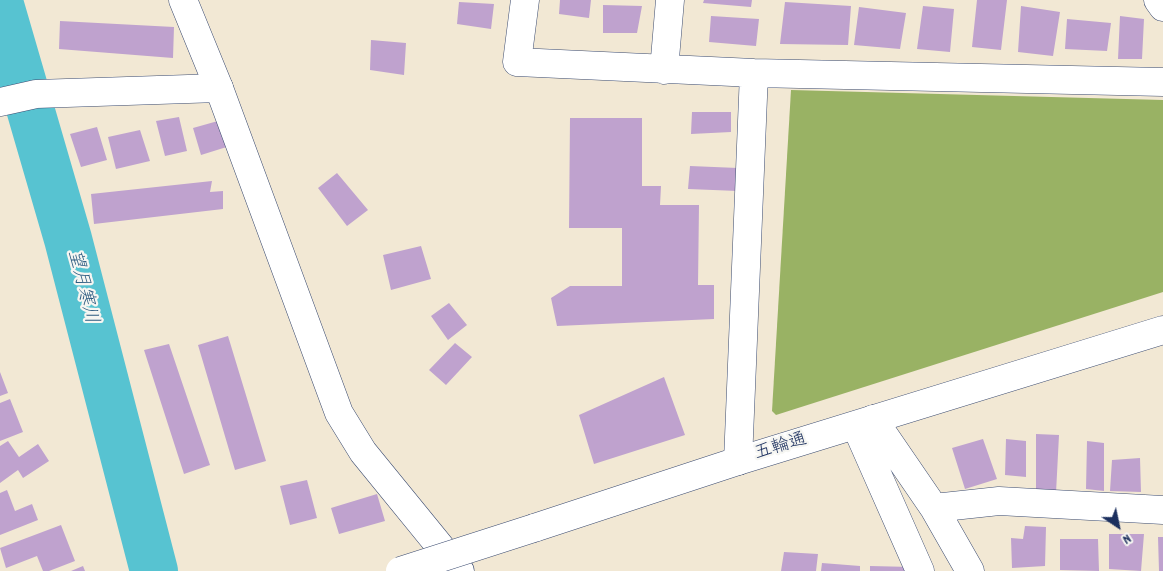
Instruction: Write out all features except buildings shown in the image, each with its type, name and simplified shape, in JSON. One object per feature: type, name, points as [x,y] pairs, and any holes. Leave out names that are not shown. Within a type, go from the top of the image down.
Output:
[{"type":"street","points":[[183,0],[219,88],[339,413],[363,452],[460,571]]},
{"type":"street","points":[[525,0],[517,62],[754,73],[1163,82]]},
{"type":"street","points":[[664,70],[670,0]]},
{"type":"street","points":[[1158,0],[1163,7]]},
{"type":"street","points":[[738,461],[754,73]]},
{"type":"street","points":[[5,102],[36,94],[219,88]]},
{"type":"street","name":"五輪通","points":[[400,571],[738,461],[1163,330]]},
{"type":"street","points":[[864,423],[934,508],[970,571]]},
{"type":"street","points":[[864,423],[920,571]]},
{"type":"street","points":[[934,508],[999,501],[1163,510]]},
{"type":"green space","points":[[791,90],[1163,100],[1163,292],[776,415],[772,411]]},
{"type":"waterway","name":"望月寒川","points":[[0,5],[68,239],[154,571]]}]
